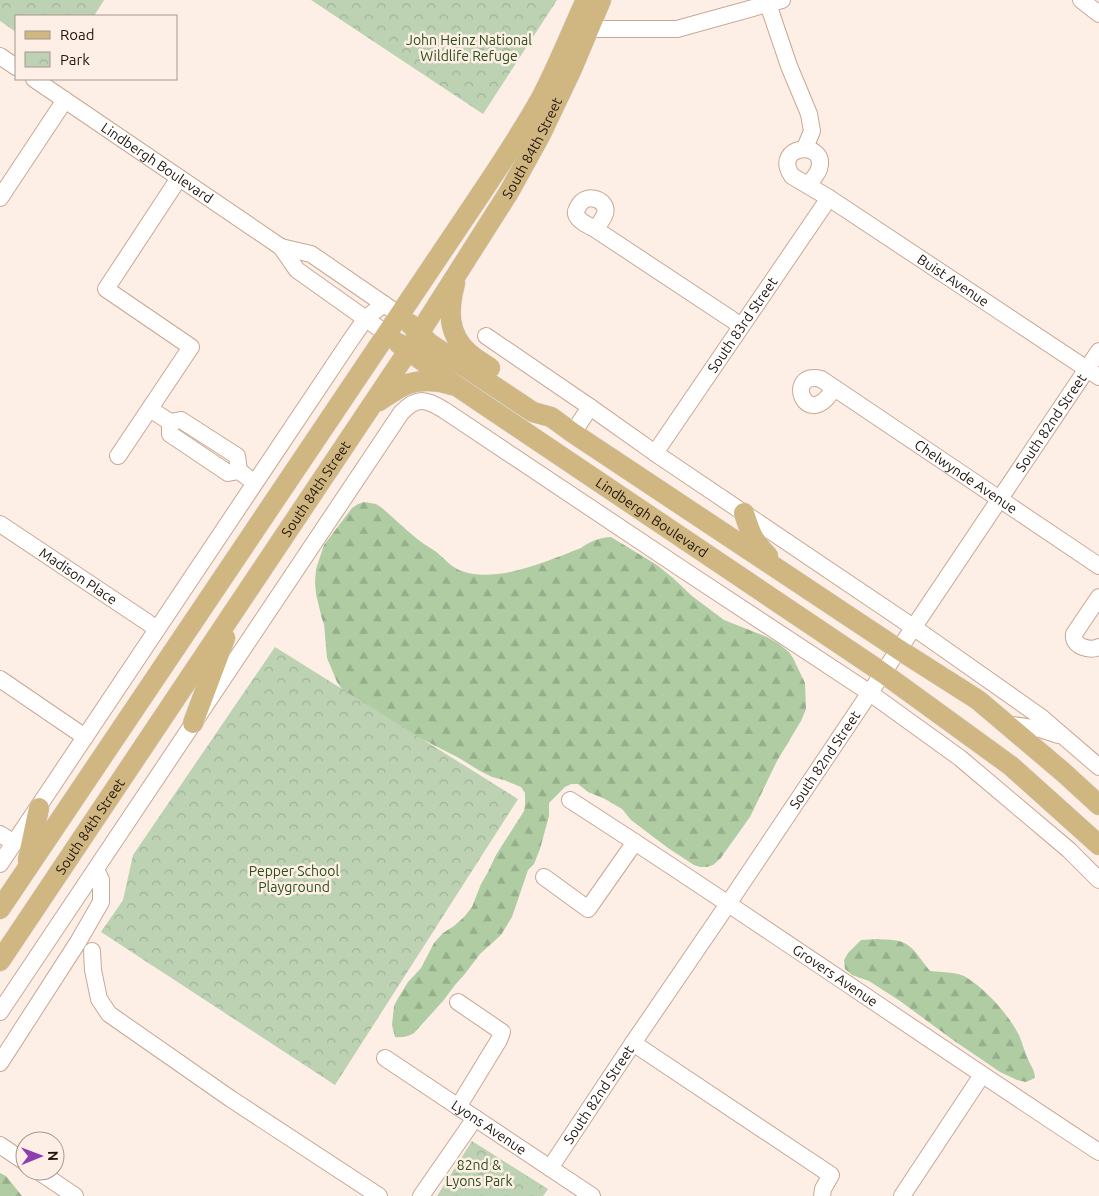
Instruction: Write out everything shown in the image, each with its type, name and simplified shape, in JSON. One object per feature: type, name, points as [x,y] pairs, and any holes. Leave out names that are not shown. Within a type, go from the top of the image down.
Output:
[{"type":"main road","name":"South 84th Street","points":[[0,909],[387,334],[392,309],[504,160],[555,71],[586,0]]},
{"type":"main road","name":"South 84th Street","points":[[0,961],[408,351],[509,192],[571,71],[601,0]]},
{"type":"main road","points":[[457,274],[450,307],[451,323],[456,337],[469,353],[540,401],[551,417]]},
{"type":"main road","name":"Lindbergh Boulevard","points":[[392,309],[429,343],[533,412],[551,417],[898,649],[978,700],[1099,805]]},
{"type":"main road","name":"Lindbergh Boulevard","points":[[387,334],[458,387],[883,673],[1011,766],[1099,845]]},
{"type":"main road","points":[[371,406],[410,383],[426,381],[446,383],[458,387]]},
{"type":"main road","points":[[744,513],[750,532],[757,545],[783,572]]},
{"type":"main road","points":[[193,723],[236,607]]},
{"type":"main road","points":[[25,871],[39,808]]},
{"type":"street","points":[[1081,0],[1099,14]]},
{"type":"street","points":[[588,29],[676,29],[775,2],[789,66],[809,114],[812,131],[805,148],[813,151],[820,164],[817,174],[808,185]]},
{"type":"street","points":[[0,56],[15,66]]},
{"type":"street","name":"Lindbergh Boulevard","points":[[35,80],[281,247],[311,254],[392,309]]},
{"type":"street","points":[[0,198],[65,100]]},
{"type":"street","name":"Buist Avenue","points":[[805,148],[798,149],[792,153],[788,160],[788,171],[792,176],[829,198],[1093,373]]},
{"type":"street","points":[[118,456],[191,347],[106,289],[179,178]]},
{"type":"street","name":"South 83rd Street","points":[[655,453],[829,198]]},
{"type":"street","points":[[595,229],[741,326]]},
{"type":"street","name":"Lindbergh Boulevard","points":[[281,247],[296,270],[387,334]]},
{"type":"street","name":"South 84th Street","points":[[0,864],[366,318],[392,309]]},
{"type":"street","points":[[486,336],[655,453],[913,627],[1041,717],[1099,767]]},
{"type":"street","name":"South 82nd Street","points":[[550,1168],[913,627],[1000,500],[1093,373],[1099,351]]},
{"type":"street","name":"Chelwynde Avenue","points":[[834,388],[1099,566]]},
{"type":"street","name":"South 84th Street","points":[[0,1012],[401,413],[408,405],[415,401],[423,401]]},
{"type":"street","name":"Lindbergh Boulevard","points":[[423,401],[432,403],[444,410],[870,693],[960,758],[1069,850],[1099,880]]},
{"type":"street","points":[[574,433],[590,407]]},
{"type":"street","points":[[150,409],[170,422],[181,420],[237,456],[239,471],[255,482]]},
{"type":"street","name":"Madison Place","points":[[0,524],[156,629]]},
{"type":"street","points":[[733,602],[746,581]]},
{"type":"street","points":[[1099,597],[1074,634],[1073,639],[1088,649],[1099,647]]},
{"type":"street","points":[[0,679],[85,736]]},
{"type":"street","points":[[1006,724],[1040,729],[1054,733],[1071,742]]},
{"type":"street","points":[[1028,782],[1031,818]]},
{"type":"street","name":"Grovers Avenue","points":[[570,800],[728,904],[982,1076],[1099,1152]]},
{"type":"street","points":[[0,834],[14,843]]},
{"type":"street","points":[[544,878],[588,909],[635,842]]},
{"type":"street","points":[[0,1064],[78,942],[101,902],[101,880],[96,869]]},
{"type":"street","points":[[92,951],[93,970],[99,999],[109,1014],[231,1099],[379,1196]]},
{"type":"street","points":[[458,1002],[502,1032],[458,1107]]},
{"type":"street","points":[[633,1043],[831,1175],[823,1189],[822,1196]]},
{"type":"street","name":"Lyons Avenue","points":[[385,1058],[592,1196]]},
{"type":"street","points":[[902,1196],[982,1076]]},
{"type":"street","points":[[421,1196],[475,1118]]},
{"type":"street","points":[[0,1145],[15,1155]]},
{"type":"street","points":[[53,1181],[75,1196]]},
{"type":"green space","points":[[0,0],[104,0],[95,15],[15,15],[15,31],[0,21]]},
{"type":"green space","name":"John Heinz National Wildlife Refuge","points":[[311,0],[557,0],[483,114]]},
{"type":"green space","points":[[364,502],[376,504],[452,566],[473,574],[488,575],[521,570],[581,548],[595,540],[611,537],[657,565],[692,596],[724,620],[767,637],[779,644],[793,658],[805,683],[806,709],[801,721],[777,761],[750,817],[720,859],[713,865],[700,867],[694,865],[631,820],[622,809],[588,792],[578,784],[571,784],[565,787],[549,803],[549,816],[540,849],[534,864],[528,870],[512,917],[501,935],[480,954],[443,1001],[414,1033],[403,1037],[395,1037],[392,1025],[394,1006],[397,1000],[408,982],[421,968],[434,943],[443,933],[464,917],[472,907],[496,855],[524,811],[525,793],[521,787],[492,777],[418,737],[344,692],[337,682],[327,658],[324,624],[316,594],[316,569],[324,545],[352,508]]},
{"type":"green space","name":"Pepper School Playground","points":[[275,647],[518,799],[335,1085],[101,932],[123,900],[133,855]]},
{"type":"green space","points":[[878,939],[902,942],[914,951],[930,971],[961,975],[980,987],[1002,1010],[1019,1035],[1035,1078],[1026,1082],[1000,1072],[900,1001],[869,981],[852,975],[845,969],[844,960],[861,940]]},
{"type":"green space","name":"82nd & Lyons Park","points":[[472,1141],[548,1189],[543,1196],[437,1196]]},
{"type":"green space","points":[[0,1173],[6,1176],[22,1196],[0,1196]]}]
